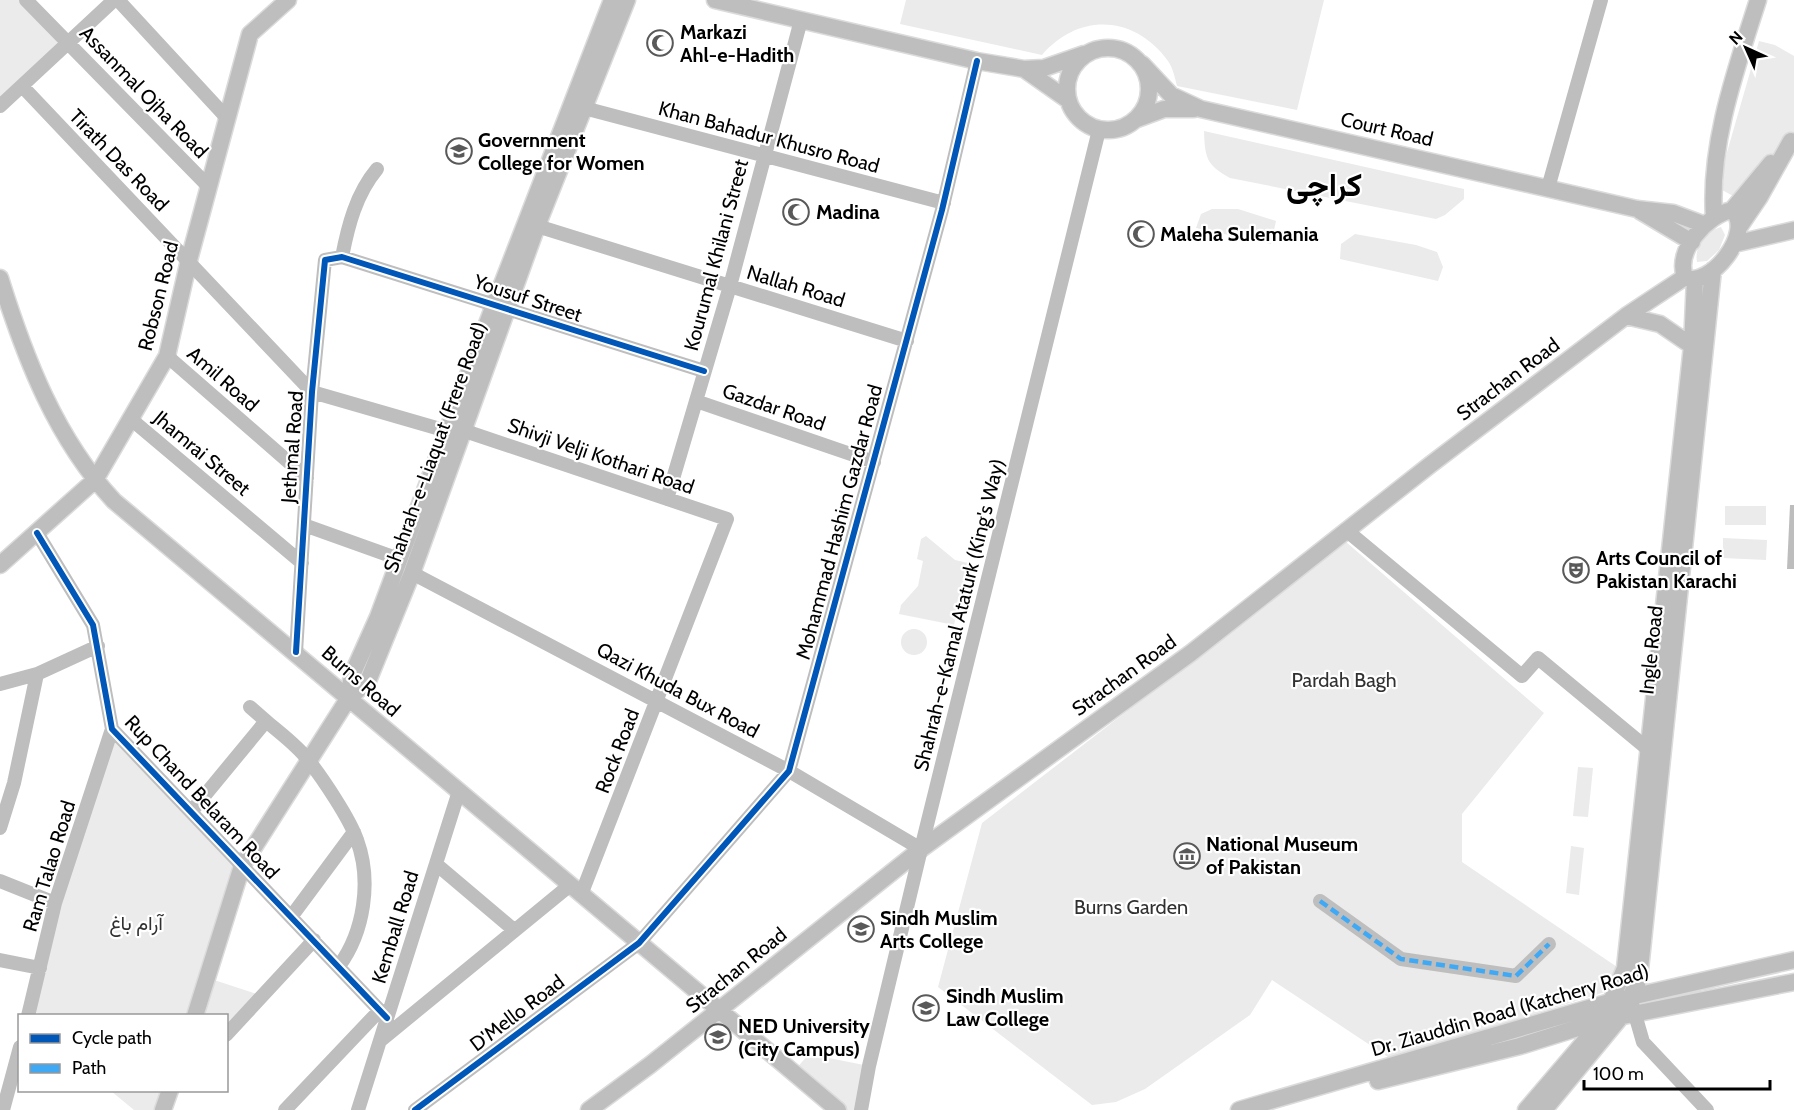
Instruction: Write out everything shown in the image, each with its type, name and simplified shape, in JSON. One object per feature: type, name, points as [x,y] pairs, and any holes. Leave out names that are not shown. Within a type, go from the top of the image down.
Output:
[{"type":"main road","name":"Robson Road","points":[[0,566],[95,480],[132,420],[167,356],[189,260],[250,34],[288,0]]},
{"type":"main road","name":"Shahrah-e-Liaquat (Frere Road)","points":[[348,699],[352,675],[454,431],[612,0]]},
{"type":"main road","name":"Shahrah-e-Liaquat (Frere Road)","points":[[500,307],[537,226],[627,0]]},
{"type":"main road","points":[[715,0],[977,61],[1024,69],[1044,68],[1109,47],[1124,50],[1142,64],[1150,89],[1149,99],[1137,119]]},
{"type":"main road","points":[[1709,221],[1712,188],[1728,98],[1758,0]]},
{"type":"main road","points":[[1090,52],[1073,68],[1067,80],[1068,100],[1074,113],[1089,126],[1099,130],[1125,128],[1137,119],[1164,109],[1201,109]]},
{"type":"main road","name":"Court Road","points":[[1142,64],[1171,95],[1201,109],[1637,209],[1673,213],[1709,221]]},
{"type":"main road","points":[[1024,69],[1068,100]]},
{"type":"main road","points":[[1692,242],[1709,221],[1732,210],[1747,189],[1793,139]]},
{"type":"main road","points":[[1713,270],[1734,244],[1740,226],[1793,139]]},
{"type":"main road","name":"Court Road","points":[[1637,209],[1692,242]]},
{"type":"main road","points":[[1732,210],[1739,219],[1740,226]]},
{"type":"main road","points":[[1734,244],[1794,230]]},
{"type":"main road","name":"Ingle Road","points":[[1619,1018],[1613,1000],[1626,968],[1692,346],[1690,278],[1685,258],[1692,242]]},
{"type":"main road","name":"Strachan Road","points":[[589,1110],[921,849],[1191,653],[1346,530],[1626,316],[1690,278],[1713,270]]},
{"type":"main road","name":"Ingle Road","points":[[1619,1018],[1639,979],[1713,270]]},
{"type":"main road","name":"Burns Road","points":[[0,278],[12,317],[49,409],[95,480],[141,526],[296,652],[348,699],[575,891],[838,1110]]},
{"type":"main road","points":[[1626,316],[1669,328],[1692,346]]},
{"type":"main road","name":"Shahrah-e-Liaquat (Frere Road)","points":[[196,1014],[242,866],[348,699],[368,681],[412,573],[454,431]]},
{"type":"main road","name":"Dr. Ziauddin Road (Katchery Road)","points":[[1239,1110],[1613,1000],[1794,960]]},
{"type":"main road","name":"Dr. Ziauddin Road (Katchery Road)","points":[[1268,1110],[1520,1046],[1619,1018],[1678,1004],[1794,982]]},
{"type":"main road","points":[[1526,1110],[1619,1018]]},
{"type":"main road","points":[[1544,1110],[1619,1018]]},
{"type":"street","name":"Assanmal Ojha Road","points":[[26,0],[209,187]]},
{"type":"street","points":[[0,106],[116,0],[227,118]]},
{"type":"street","points":[[1548,188],[1601,0]]},
{"type":"street","name":"Kourumal Khilani Street","points":[[667,499],[730,286],[801,20]]},
{"type":"street","name":"Mohammad Hashim Gazdar Road","points":[[639,942],[789,771],[944,203],[977,61]]},
{"type":"street","name":"Tirath Das Road","points":[[22,86],[312,392]]},
{"type":"street","name":"Khan Bahadur Khusro Road","points":[[584,108],[944,203]]},
{"type":"street","name":"Shahrah-e-Kamal Ataturk (King's Way)","points":[[861,1110],[869,1066],[921,849],[1099,130]]},
{"type":"street","points":[[342,257],[356,207],[369,179],[377,170]]},
{"type":"street","name":"Nallah Road","points":[[537,226],[907,341]]},
{"type":"street","name":"Yousuf Street","points":[[342,257],[704,371]]},
{"type":"street","name":"Jethmal Road","points":[[296,652],[312,392],[325,260],[342,257]]},
{"type":"street","name":"Amil Road","points":[[167,356],[307,478]]},
{"type":"street","name":"Shivji Velji Kothari Road","points":[[312,392],[454,431],[727,519]]},
{"type":"street","name":"Gazdar Road","points":[[696,401],[874,462]]},
{"type":"street","name":"Jhamrai Street","points":[[132,420],[302,562]]},
{"type":"street","name":"Rock Road","points":[[575,891],[658,700],[727,519]]},
{"type":"street","points":[[304,525],[399,559]]},
{"type":"street","points":[[1346,530],[1522,676],[1538,658],[1649,750]]},
{"type":"street","name":"Rup Chand Belaram Road","points":[[38,533],[93,625],[112,729],[383,1014]]},
{"type":"street","name":"Qazi Khuda Bux Road","points":[[412,573],[658,700],[789,771],[921,849]]},
{"type":"street","points":[[0,684],[37,674],[98,646]]},
{"type":"street","points":[[0,828],[14,783],[37,674]]},
{"type":"street","points":[[249,706],[309,761],[358,841],[364,878],[363,912],[351,949],[339,966]]},
{"type":"street","points":[[191,812],[266,720]]},
{"type":"street","name":"Ram Talao Road","points":[[28,1014],[55,903],[112,729]]},
{"type":"street","name":"Kemball Road","points":[[358,1110],[381,1040],[383,1014],[459,791]]},
{"type":"street","points":[[291,916],[354,832]]},
{"type":"street","points":[[436,864],[514,930]]},
{"type":"street","points":[[0,881],[55,903]]},
{"type":"street","points":[[381,1040],[514,930],[575,891]]},
{"type":"street","points":[[1320,901],[1401,959],[1516,976],[1549,944]]},
{"type":"street","points":[[228,1033],[314,940]]},
{"type":"street","name":"D'Mello Road","points":[[415,1110],[639,942]]},
{"type":"street","points":[[0,960],[40,968]]},
{"type":"street","points":[[290,1107],[383,1014]]},
{"type":"street","points":[[1619,1018],[1707,1110]]},
{"type":"street","points":[[3,1110],[18,1054]]},
{"type":"green space","points":[[0,0],[26,0],[70,43],[0,106]]},
{"type":"green space","points":[[906,0],[1324,0],[1297,110],[1177,86],[1168,61],[1139,34],[1123,27],[1089,26],[1056,41],[1042,55],[900,24]]},
{"type":"green space","points":[[1759,41],[1775,45],[1794,56],[1794,143],[1747,204],[1717,187]]},
{"type":"green space","points":[[1204,131],[1464,189],[1464,199],[1445,215],[1436,219],[1230,178],[1216,169],[1208,159]]},
{"type":"green space","points":[[1212,209],[1238,209],[1276,221],[1271,244],[1196,228],[1201,214]]},
{"type":"green space","points":[[1721,227],[1725,235],[1719,250],[1707,261],[1697,262],[1697,251],[1702,240],[1710,232]]},
{"type":"green space","points":[[1355,234],[1416,245],[1437,252],[1443,267],[1438,281],[1340,259],[1341,244]]},
{"type":"green space","points":[[1725,506],[1766,506],[1766,525],[1725,525]]},
{"type":"green space","points":[[926,536],[955,560],[968,563],[954,625],[899,614],[901,605],[918,586],[923,561],[917,559],[921,539]]},
{"type":"green space","points":[[1723,538],[1767,540],[1766,560],[1723,558]]},
{"type":"green space","name":"Burns Garden","points":[[1346,542],[1544,713],[1462,814],[1462,862],[1623,971],[1605,992],[1391,1059],[1272,980],[1250,1015],[1145,1089],[1116,1102],[1092,1105],[938,987],[982,823]]},
{"type":"green space","points":[[914,629],[923,633],[927,642],[923,651],[914,655],[905,651],[901,642],[905,633]]},
{"type":"green space","name":"آرام باغ","points":[[112,729],[242,866],[194,1014],[41,1014],[29,1011]]},
{"type":"green space","points":[[1578,767],[1593,768],[1588,817],[1573,816]]},
{"type":"green space","points":[[1571,846],[1584,848],[1579,895],[1566,893]]},
{"type":"green space","points":[[208,978],[263,996],[228,1034],[228,1014],[196,1014]]},
{"type":"green space","points":[[809,1054],[869,1066],[858,1110],[839,1110],[794,1071]]},
{"type":"green space","points":[[112,1092],[175,1092],[163,1110],[134,1110]]},
{"type":"shaded area","points":[[1790,505],[1794,505],[1794,569],[1787,569]]},
{"type":"marked path","points":[[1320,901],[1401,959],[1516,976],[1549,944]]},
{"type":"cycle path","points":[[415,1110],[639,943],[789,771],[942,210],[977,61]]},
{"type":"cycle path","points":[[296,652],[312,392],[325,260],[342,257],[704,371]]},
{"type":"cycle path","points":[[37,533],[93,625],[112,729],[387,1018]]},
{"type":"place","name":"Markazi Ahl-e-Hadith","points":[[660,43]]},
{"type":"place","name":"Government College for Women","points":[[459,151]]},
{"type":"place","name":"Madina","points":[[796,212]]},
{"type":"place","name":"Maleha Sulemania","points":[[1141,234]]},
{"type":"place","name":"Arts Council of Pakistan Karachi","points":[[1576,570]]},
{"type":"place","name":"National Museum of Pakistan","points":[[1187,856]]},
{"type":"place","name":"Sindh Muslim Arts College","points":[[861,929]]},
{"type":"place","name":"Sindh Muslim Law College","points":[[926,1008]]},
{"type":"place","name":"NED University (City Campus)","points":[[718,1037]]},
{"type":"district","name":"کراچی","points":[[1324,185]]},
{"type":"park label","name":"Pardah Bagh","points":[[1344,680]]}]
